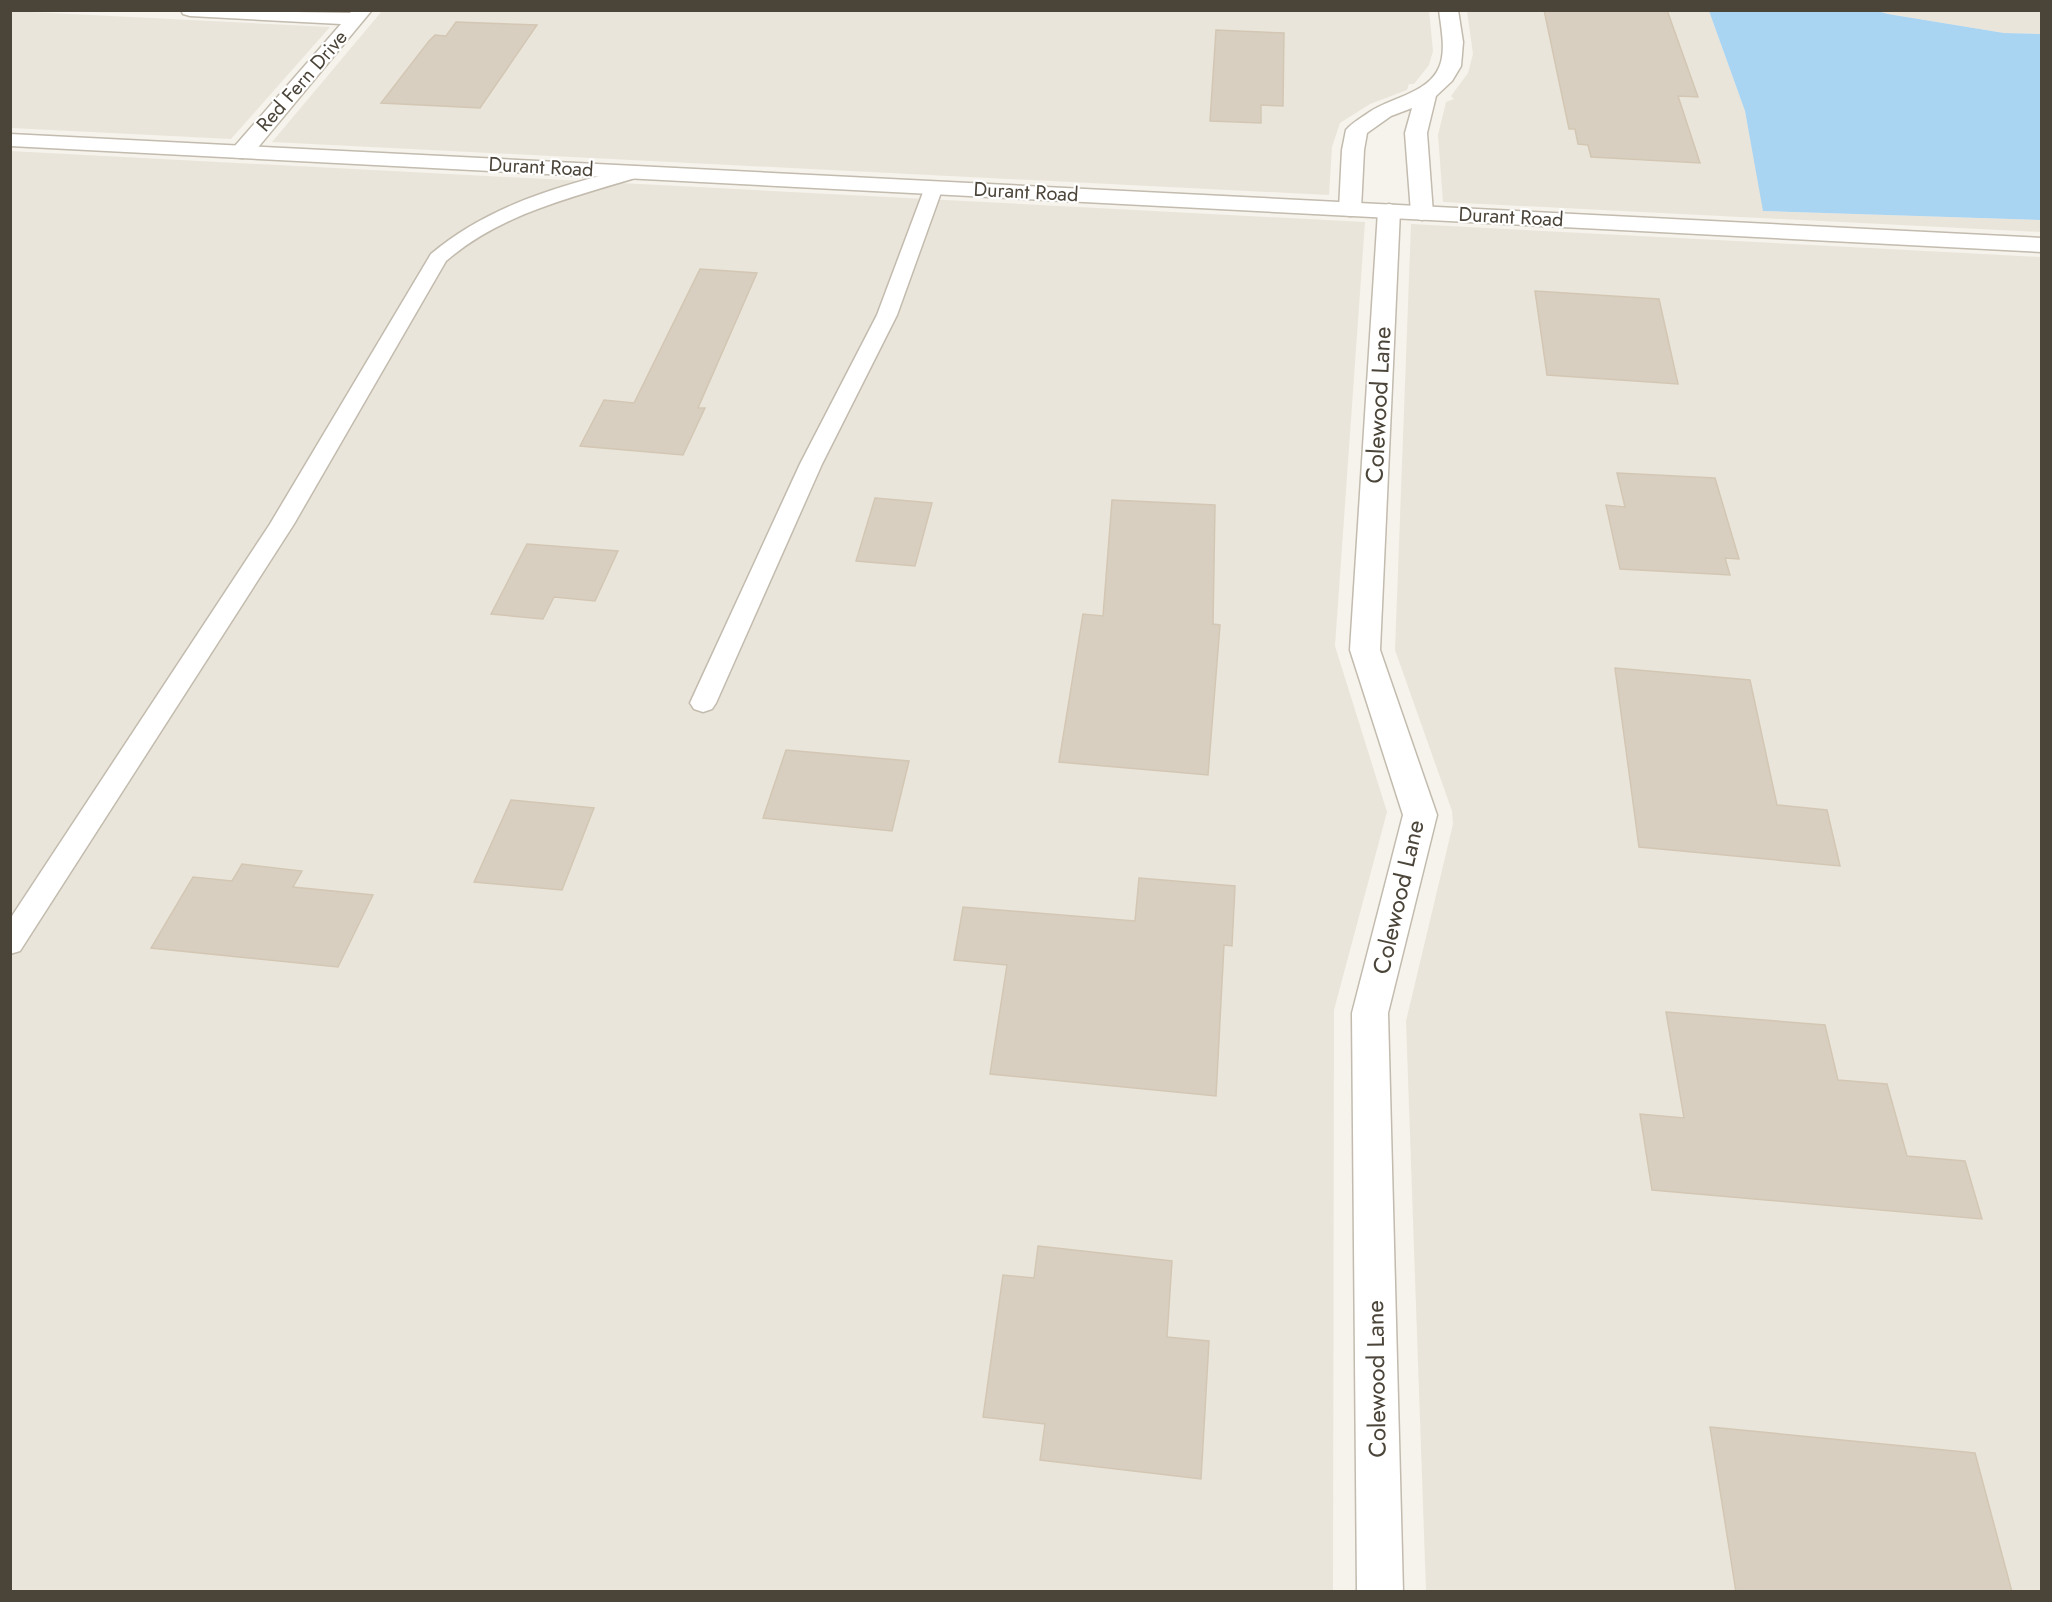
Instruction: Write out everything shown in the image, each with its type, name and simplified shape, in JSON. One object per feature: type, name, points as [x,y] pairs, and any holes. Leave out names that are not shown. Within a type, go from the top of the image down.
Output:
[{"type":"street","points":[[190,10],[359,15]]},
{"type":"street","name":"Colewood Lane","points":[[1380,1592],[1370,1013],[1420,815],[1365,650],[1406,212],[1416,133],[1426,96],[1449,69],[1453,53],[1448,10]]},
{"type":"street","name":"Red Fern Drive","points":[[242,152],[359,15]]},
{"type":"street","name":"Colewood Lane","points":[[1350,209],[1353,150],[1357,130],[1384,112],[1426,96]]},
{"type":"street","name":"Durant Road","points":[[10,140],[2042,245]]},
{"type":"lane","points":[[10,943],[282,524],[438,258],[453,243],[481,225],[515,211],[636,172]]},
{"type":"lane","points":[[704,703],[811,464],[886,315],[903,276],[934,187]]},
{"type":"shaded area","points":[[1429,10],[1433,51],[1429,65],[1414,84],[1409,84],[1407,90],[1370,104],[1340,123],[1332,147],[1329,195],[272,142],[382,11]]},
{"type":"shaded area","points":[[10,11],[330,27],[231,139],[11,128]]},
{"type":"shaded area","points":[[1467,11],[1709,11],[1745,111],[1764,211],[2041,220],[2041,232],[1443,202],[1438,135],[1446,102],[1454,99],[1451,96],[1468,73],[1473,54]]},
{"type":"shaded area","points":[[1877,11],[2041,11],[2041,34],[2004,33]]},
{"type":"shaded area","points":[[10,151],[1365,222],[1335,646],[1387,812],[1334,1010],[1333,1591],[11,1591]]},
{"type":"shaded area","points":[[1411,224],[2041,257],[2041,1591],[1426,1591],[1406,1021],[1453,824],[1452,811],[1395,650]]},
{"type":"water","points":[[1709,11],[1877,11],[2004,33],[2041,34],[2041,220],[1763,211],[1745,111]]},
{"type":"building","points":[[1544,10],[1667,10],[1698,97],[1678,96],[1700,163],[1591,157],[1588,145],[1578,144],[1575,129],[1569,129]]},
{"type":"building","points":[[456,22],[537,25],[480,108],[381,103],[429,41],[435,35],[446,36]]},
{"type":"building","points":[[1216,30],[1284,33],[1283,106],[1261,105],[1261,123],[1210,121]]},
{"type":"building","points":[[700,269],[757,273],[698,408],[705,408],[683,455],[580,446],[604,400],[634,403]]},
{"type":"building","points":[[1535,291],[1659,299],[1678,384],[1547,375]]},
{"type":"building","points":[[1617,473],[1715,478],[1739,559],[1725,558],[1730,575],[1620,569],[1606,505],[1625,507]]},
{"type":"building","points":[[875,498],[932,503],[915,566],[856,561]]},
{"type":"building","points":[[1112,500],[1215,505],[1213,624],[1220,625],[1208,775],[1059,762],[1083,614],[1103,616]]},
{"type":"building","points":[[527,544],[618,551],[595,601],[554,597],[543,619],[491,614]]},
{"type":"building","points":[[1615,668],[1750,680],[1777,805],[1827,810],[1840,866],[1639,847]]},
{"type":"building","points":[[786,750],[909,761],[892,831],[763,818]]},
{"type":"building","points":[[511,800],[594,808],[562,890],[474,882]]},
{"type":"building","points":[[242,864],[302,871],[293,887],[373,895],[338,967],[151,948],[193,877],[232,881]]},
{"type":"building","points":[[1139,878],[1235,886],[1232,946],[1224,945],[1216,1096],[990,1074],[1007,965],[954,960],[963,907],[1135,921]]},
{"type":"building","points":[[1666,1012],[1825,1025],[1838,1080],[1887,1084],[1907,1156],[1965,1161],[1982,1219],[1652,1190],[1640,1114],[1684,1118]]},
{"type":"building","points":[[1038,1246],[1172,1261],[1167,1337],[1209,1341],[1201,1479],[1040,1460],[1045,1424],[983,1417],[1003,1275],[1034,1278]]},
{"type":"building","points":[[1710,1427],[1975,1453],[2012,1592],[1736,1592]]}]
